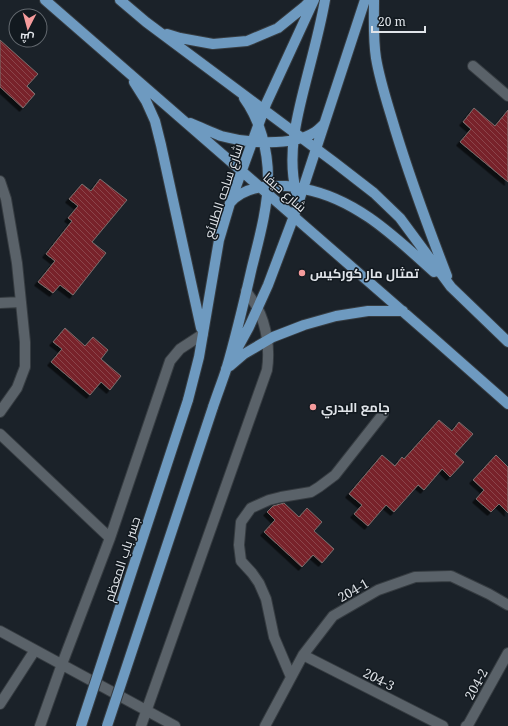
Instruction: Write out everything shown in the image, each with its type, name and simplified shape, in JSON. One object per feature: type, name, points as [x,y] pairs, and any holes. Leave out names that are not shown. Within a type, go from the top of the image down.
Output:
[{"type":"main road","name":"شارع حيفا","points":[[45,0],[241,171],[264,189],[508,404]]},
{"type":"main road","points":[[120,0],[156,29],[374,193],[400,218],[451,287]]},
{"type":"main road","points":[[156,29],[180,38],[213,44],[247,41],[278,28],[311,0]]},
{"type":"main road","name":"شارع ساحه الطلائع","points":[[188,400],[199,357],[219,240],[230,203],[265,110],[314,0]]},
{"type":"main road","points":[[321,240],[305,219],[299,203],[299,188],[292,160],[297,136],[299,106],[320,30],[325,0]]},
{"type":"main road","points":[[299,188],[317,149],[365,0]]},
{"type":"main road","points":[[374,0],[374,30],[379,75],[402,151],[431,236],[451,287]]},
{"type":"main road","points":[[127,72],[146,101],[155,121],[203,334]]},
{"type":"main road","points":[[107,726],[226,370],[266,207],[264,189],[268,178],[266,152],[259,125],[252,110],[236,89]]},
{"type":"main road","points":[[182,120],[221,136],[253,142],[274,143],[315,132],[325,123]]},
{"type":"main road","points":[[230,203],[233,199],[245,191],[288,186],[315,191],[339,200],[364,214],[391,234],[451,287],[508,342]]},
{"type":"main road","points":[[226,370],[249,327],[268,285],[299,203]]},
{"type":"main road","points":[[226,370],[244,354],[267,341],[304,325],[336,316],[368,311],[403,311]]},
{"type":"main road","name":"جسر باب المعظم","points":[[81,726],[188,400]]},
{"type":"street","points":[[473,66],[508,96]]},
{"type":"street","points":[[0,181],[6,199],[17,263],[25,342],[25,367],[17,388],[0,410]]},
{"type":"street","points":[[141,726],[266,370],[268,359],[267,341],[262,318],[246,291]]},
{"type":"street","points":[[0,303],[21,302]]},
{"type":"street","points":[[40,726],[110,538],[170,361],[180,349],[203,334]]},
{"type":"street","points":[[291,677],[274,637],[266,599],[259,583],[241,561],[239,545],[241,522],[251,508],[269,500],[311,492],[335,475],[383,414]]},
{"type":"street","points":[[0,434],[110,538]]},
{"type":"street","name":"204-1","points":[[265,726],[303,655],[333,616],[378,590],[415,577],[451,576],[508,605]]},
{"type":"street","points":[[0,631],[175,726]]},
{"type":"street","points":[[0,704],[35,650]]},
{"type":"street","name":"204-2","points":[[466,726],[468,725],[508,653]]},
{"type":"street","name":"204-3","points":[[303,655],[443,726]]},
{"type":"building","points":[[0,40],[38,74],[27,86],[35,94],[23,108],[0,87]]},
{"type":"building","points":[[474,108],[495,126],[508,110],[508,182],[460,142],[471,129],[463,122]]},
{"type":"building","points":[[100,179],[127,200],[92,242],[106,253],[73,295],[60,285],[53,293],[38,282],[55,261],[46,254],[72,221],[68,218],[78,206],[69,199],[82,184],[91,191]]},
{"type":"building","points":[[65,328],[85,346],[93,337],[108,350],[101,359],[121,376],[110,390],[101,382],[90,395],[51,362],[62,349],[53,342]]},
{"type":"building","points":[[439,420],[452,431],[459,422],[473,434],[455,454],[464,462],[450,477],[442,469],[424,490],[418,485],[394,512],[386,505],[368,526],[354,514],[362,505],[349,494],[382,455],[395,466],[402,457],[404,459]]},
{"type":"building","points":[[496,455],[508,467],[508,513],[499,504],[491,512],[476,499],[484,490],[473,480]]},
{"type":"building","points":[[284,503],[299,517],[307,508],[322,522],[314,531],[334,549],[322,563],[313,555],[302,567],[264,532],[275,520],[267,512],[273,506]]},
{"type":"place","name":"تمثال مار كوركيس","points":[[302,273]]},
{"type":"place","name":"جامع البدري","points":[[313,407]]}]
